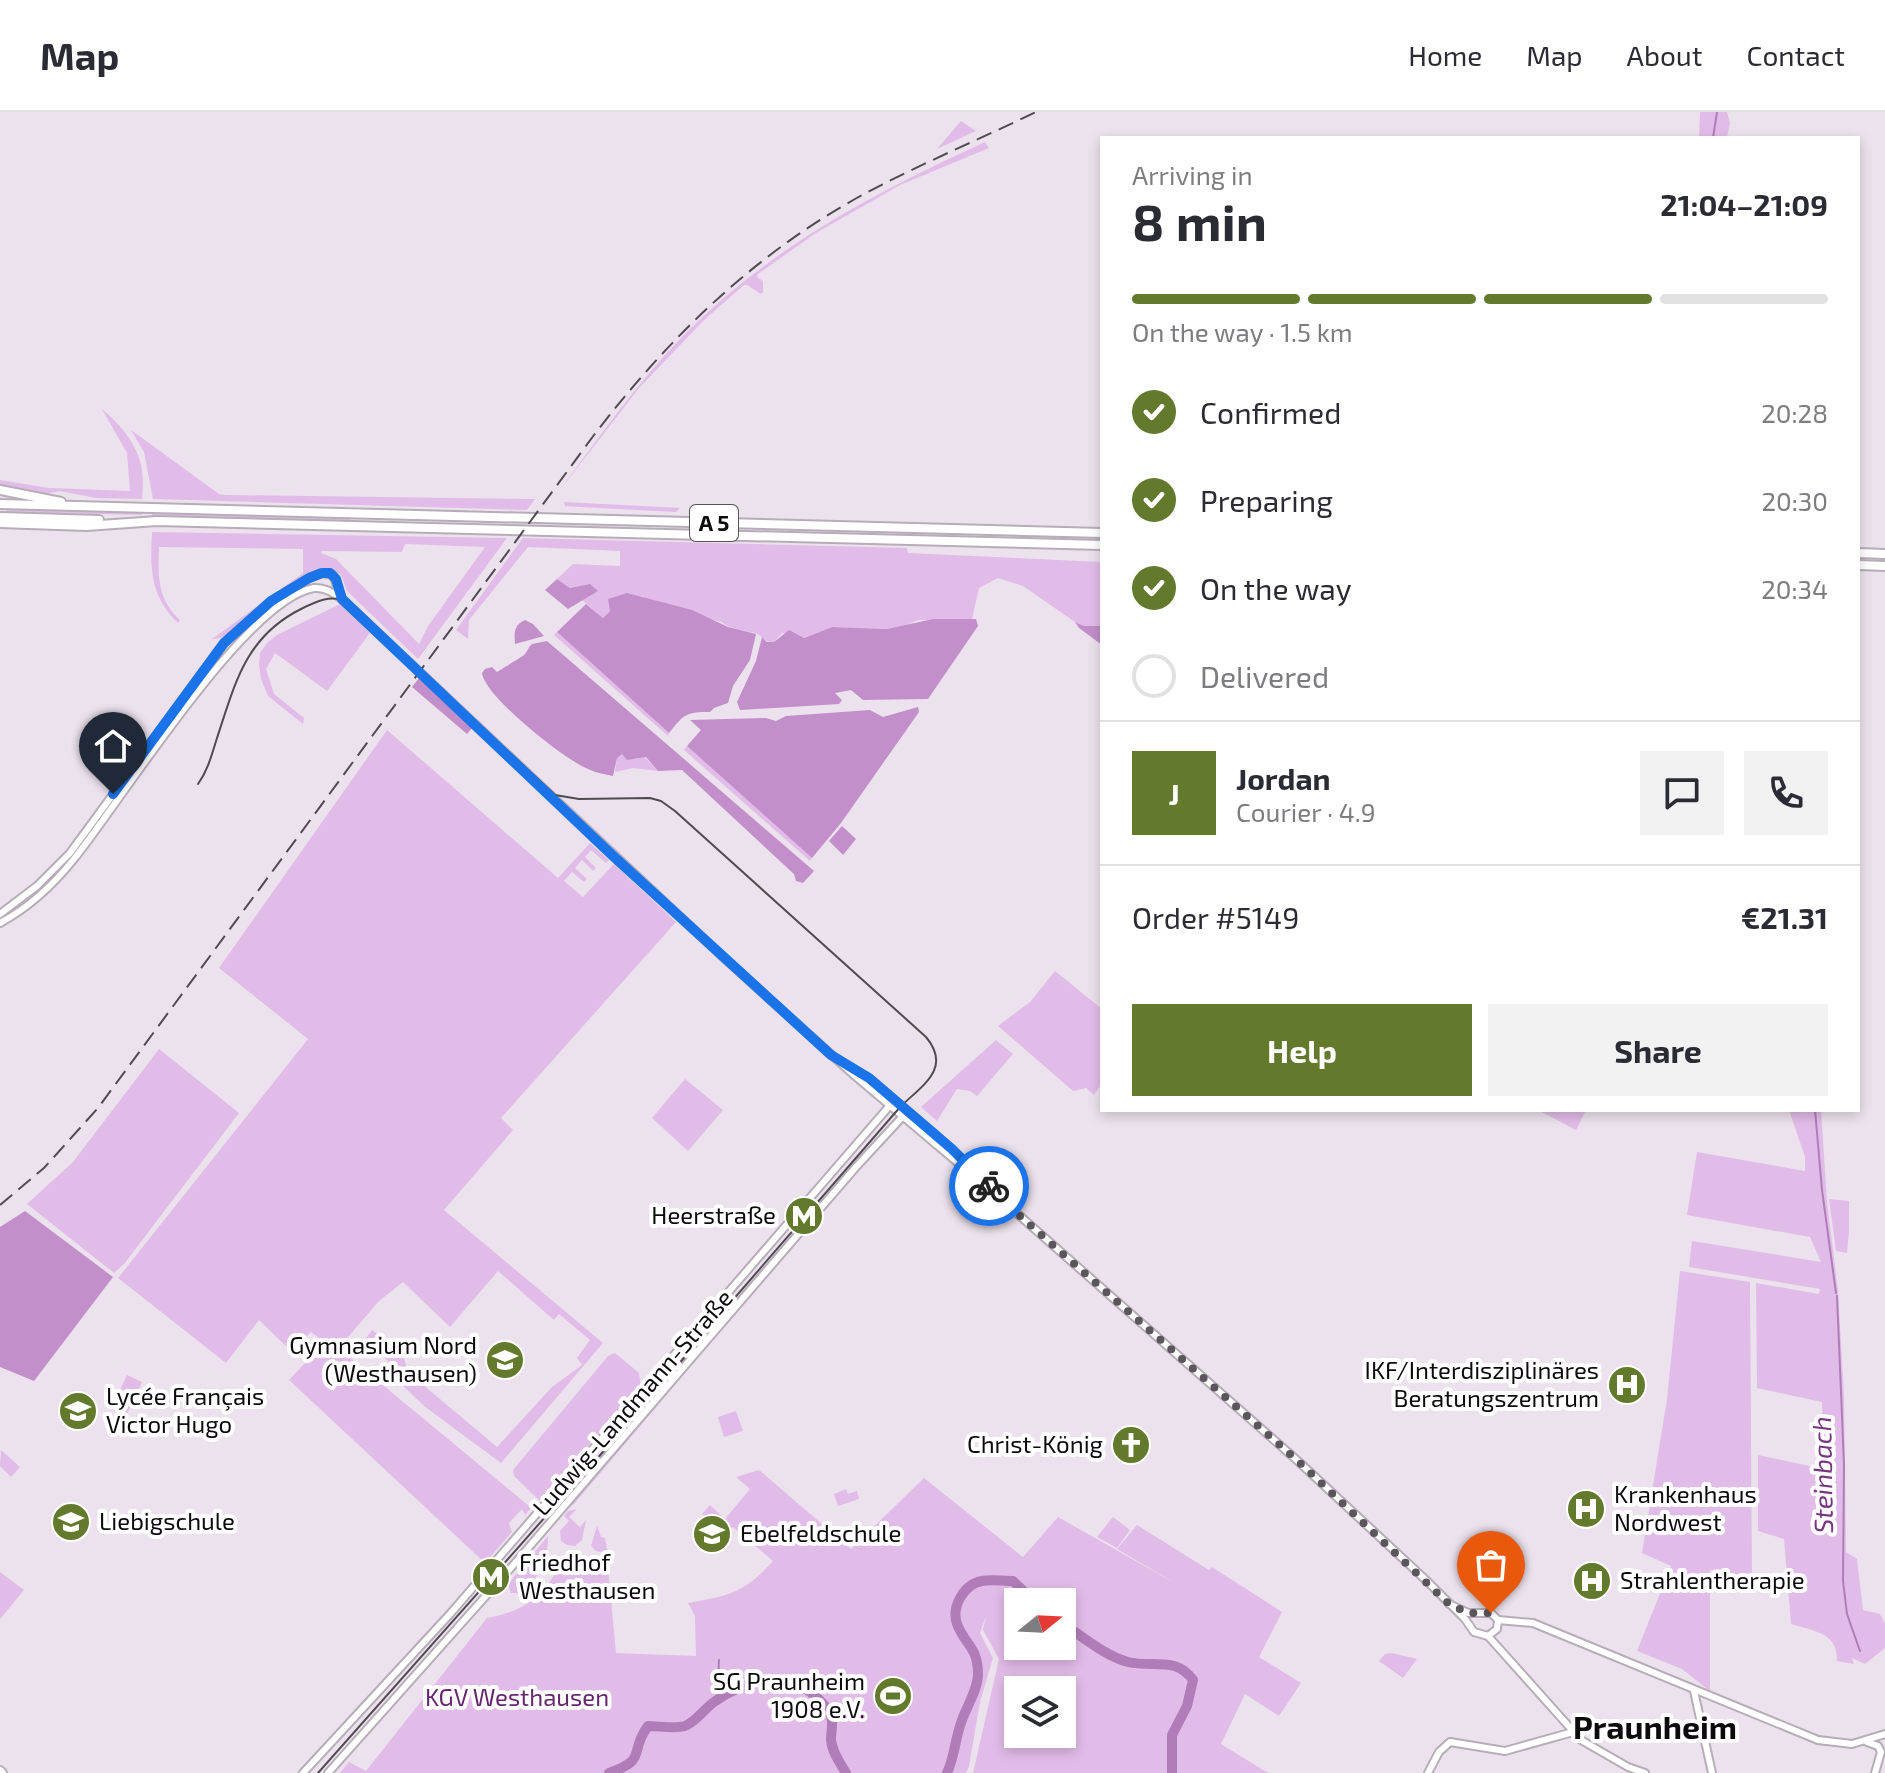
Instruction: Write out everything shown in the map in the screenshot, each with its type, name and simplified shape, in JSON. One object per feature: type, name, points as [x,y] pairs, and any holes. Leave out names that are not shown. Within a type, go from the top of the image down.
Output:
[{"type":"highway","points":[[0,490],[74,506]]},
{"type":"highway","name":"A 5","points":[[0,504],[1100,533]]},
{"type":"highway","name":"A 5","points":[[0,517],[1100,545]]},
{"type":"highway","points":[[0,526],[86,526],[119,522]]},
{"type":"highway","points":[[1860,553],[1885,554]]},
{"type":"highway","points":[[1860,565],[1885,566]]},
{"type":"main road","points":[[0,914],[37,886],[70,853],[200,673],[243,624],[271,601],[322,573],[333,575],[342,599]]},
{"type":"main road","points":[[0,923],[32,901],[71,862],[219,665],[259,621],[285,602],[311,589],[324,588],[342,599],[614,858],[842,1064],[905,1114],[1299,1462],[1478,1635],[1488,1636],[1573,1732],[1614,1759],[1645,1773]]},
{"type":"main road","name":"Ludwig-Landmann-Straße","points":[[303,1773],[544,1506],[892,1103]]},
{"type":"main road","name":"Ludwig-Landmann-Straße","points":[[328,1773],[905,1114]]},
{"type":"main road","points":[[1449,1604],[1475,1614],[1487,1612],[1498,1620],[1533,1623],[1818,1740],[1836,1744],[1873,1743],[1881,1752],[1875,1773]]},
{"type":"main road","points":[[1471,1627],[1475,1614]]},
{"type":"main road","points":[[1488,1636],[1497,1629],[1498,1620]]},
{"type":"main road","points":[[1693,1690],[1697,1696],[1712,1773]]},
{"type":"main road","points":[[1428,1773],[1439,1752],[1450,1742],[1505,1751],[1573,1732]]},
{"type":"main road","points":[[1863,1742],[1885,1734]]},
{"type":"main road","points":[[1875,1773],[1885,1764]]},
{"type":"green space","points":[[1700,112],[1727,112],[1730,123],[1727,136],[1699,136]]},
{"type":"green space","points":[[961,121],[976,131],[937,149]]},
{"type":"green space","points":[[985,142],[989,148],[900,185],[816,233],[758,274],[757,277],[763,281],[761,294],[744,285],[703,321],[639,388],[557,494],[649,373],[683,336],[751,275],[787,249],[863,203]]},
{"type":"green space","points":[[102,409],[136,449],[142,472],[142,499],[96,498],[60,491],[45,494],[0,487],[0,480],[49,488],[130,491],[127,453]]},
{"type":"green space","points":[[131,430],[219,494],[535,499],[527,510],[153,499],[144,452]]},
{"type":"green space","points":[[564,502],[680,508],[676,512],[561,506],[565,506]]},
{"type":"green space","points":[[7,509],[142,513],[142,515],[7,512]]},
{"type":"green space","points":[[152,513],[350,518],[351,521],[152,516]]},
{"type":"green space","points":[[152,532],[507,538],[418,659],[347,591],[341,575],[332,569],[321,570],[298,580],[225,636],[212,639],[303,573],[303,549],[159,547],[160,586],[167,604],[180,620],[178,623],[157,592],[152,569]],"holes":[[[405,544],[485,547],[428,626],[419,644],[336,559],[321,553],[402,552]]]},
{"type":"green space","points":[[523,538],[907,548],[908,553],[1100,562],[1100,626],[1084,626],[1075,622],[1023,586],[998,578],[979,588],[972,619],[918,620],[887,629],[832,627],[803,638],[782,633],[770,642],[755,633],[648,601],[642,596],[610,611],[603,618],[582,600],[590,596],[583,586],[570,588],[557,579],[573,564],[620,566],[620,551],[528,547],[469,620],[468,639],[456,630]]},
{"type":"green space","points":[[340,604],[370,633],[327,691],[275,653],[266,669],[274,694],[304,718],[303,724],[268,696],[261,679],[260,653],[277,635]]},
{"type":"green space","points":[[557,632],[669,733],[668,736],[554,635]]},
{"type":"green space","points":[[387,730],[558,878],[590,843],[609,860],[606,863],[591,850],[585,857],[596,868],[593,871],[582,860],[575,868],[587,879],[584,882],[572,872],[564,881],[583,897],[614,864],[676,922],[501,1118],[513,1130],[444,1210],[603,1343],[501,1463],[424,1406],[395,1378],[387,1360],[364,1341],[372,1330],[402,1353],[409,1373],[497,1447],[552,1387],[582,1365],[577,1358],[590,1340],[559,1314],[554,1320],[498,1271],[450,1327],[403,1282],[379,1301],[348,1337],[328,1345],[311,1332],[302,1341],[295,1335],[291,1340],[296,1346],[291,1351],[259,1320],[226,1363],[118,1278],[308,1039],[219,968]]},
{"type":"green space","points":[[687,746],[812,858],[810,861],[684,750]]},
{"type":"green space","points":[[622,754],[636,759],[645,757],[658,771],[633,768],[615,772],[617,757]]},
{"type":"green space","points":[[1055,971],[1100,1007],[1100,1086],[1094,1095],[1086,1088],[1073,1091],[998,1026],[1030,1002]]},
{"type":"green space","points":[[996,1040],[1013,1054],[977,1096],[970,1091],[957,1089],[937,1121],[921,1107]]},
{"type":"green space","points":[[159,1049],[239,1113],[114,1273],[27,1204],[73,1162]]},
{"type":"green space","points":[[685,1079],[723,1110],[688,1151],[652,1118]]},
{"type":"green space","points":[[1542,1112],[1585,1112],[1576,1130]]},
{"type":"green space","points":[[1790,1112],[1821,1112],[1827,1201],[1838,1291],[1844,1397],[1846,1552],[1857,1559],[1863,1610],[1880,1614],[1885,1624],[1885,1648],[1865,1664],[1852,1658],[1854,1664],[1837,1661],[1829,1638],[1791,1624],[1784,1539],[1758,1531],[1758,1455],[1824,1469],[1822,1402],[1757,1388],[1756,1283],[1819,1294],[1820,1289],[1689,1267],[1692,1241],[1821,1262],[1810,1237],[1687,1215],[1697,1152],[1805,1171],[1805,1157]]},
{"type":"green space","points":[[1829,1199],[1849,1201],[1847,1253],[1836,1251]]},
{"type":"green space","points":[[1680,1271],[1750,1282],[1752,1578],[1710,1570],[1710,1691],[1682,1669],[1637,1651],[1671,1566],[1642,1553],[1667,1399]]},
{"type":"green space","points":[[748,1273],[648,1398],[547,1510],[641,1403]]},
{"type":"green space","points":[[754,1278],[756,1280],[551,1516]]},
{"type":"green space","points":[[615,1353],[639,1373],[641,1386],[540,1501],[514,1476],[513,1470],[608,1356]]},
{"type":"green space","points":[[323,1354],[349,1357],[531,1508],[525,1515],[522,1509],[509,1523],[512,1532],[485,1563],[289,1380],[304,1364]]},
{"type":"green space","points":[[127,1375],[142,1382],[127,1414],[112,1407]]},
{"type":"green space","points":[[679,1380],[574,1504],[569,1507],[676,1381]]},
{"type":"green space","points":[[736,1411],[743,1431],[724,1437],[718,1417]]},
{"type":"green space","points":[[1,1450],[20,1467],[11,1477],[0,1466]]},
{"type":"green space","name":"KGV Westhausen","points":[[759,1470],[851,1549],[924,1478],[1023,1557],[1058,1517],[1180,1586],[1117,1549],[1137,1525],[1209,1570],[1212,1567],[1282,1612],[1259,1657],[1301,1683],[1279,1716],[1245,1694],[1221,1744],[1268,1773],[973,1773],[999,1659],[983,1630],[986,1616],[980,1633],[993,1658],[980,1702],[966,1773],[340,1773],[349,1762],[366,1771],[487,1618],[516,1610],[540,1594],[567,1555],[588,1558],[608,1568],[616,1653],[696,1656],[695,1616],[688,1603],[736,1591],[754,1580],[773,1561],[733,1527],[726,1535],[702,1514],[710,1505],[725,1519],[750,1489],[736,1477]]},
{"type":"green space","points":[[846,1489],[848,1494],[857,1491],[859,1499],[838,1506],[834,1494]]},
{"type":"green space","points":[[577,1509],[569,1517],[580,1527],[586,1520],[582,1540],[575,1546],[567,1545],[561,1541],[560,1531],[569,1521],[564,1516],[568,1511]]},
{"type":"green space","points":[[1113,1517],[1130,1530],[1117,1548],[1097,1537]]},
{"type":"green space","points":[[597,1525],[613,1556],[596,1551],[591,1546]]},
{"type":"green space","points":[[548,1536],[544,1561],[537,1575],[521,1593],[511,1593],[508,1584]]},
{"type":"green space","points":[[0,1572],[24,1590],[0,1619]]},
{"type":"green space","points":[[1385,1654],[1417,1659],[1403,1678],[1379,1661]]},
{"type":"shaded area","points":[[557,579],[570,588],[590,584],[598,591],[568,609],[545,590]]},
{"type":"shaded area","points":[[627,593],[692,610],[728,627],[756,634],[750,660],[733,686],[728,703],[710,712],[686,715],[669,733],[557,632],[586,604],[603,618],[610,611],[608,599]]},
{"type":"shaded area","points":[[933,619],[976,619],[978,626],[928,699],[863,700],[851,690],[835,693],[842,700],[839,704],[740,710],[737,702],[756,661],[762,637],[767,642],[774,642],[789,630],[804,638],[832,627],[887,629]]},
{"type":"shaded area","points":[[525,620],[544,636],[515,644],[516,629]]},
{"type":"shaded area","points":[[1075,622],[1084,626],[1100,626],[1100,644]]},
{"type":"shaded area","points":[[547,641],[814,871],[803,883],[796,881],[794,874],[682,770],[658,771],[646,757],[627,760],[622,754],[617,758],[613,776],[597,772],[562,754],[528,727],[497,697],[486,684],[482,673],[492,667],[497,672],[524,655],[532,644]]},
{"type":"shaded area","points":[[419,678],[473,727],[467,734],[412,687]]},
{"type":"shaded area","points":[[918,707],[919,712],[841,823],[812,858],[687,746],[701,730],[690,720],[766,718],[776,721],[786,716],[870,710],[883,717]]},
{"type":"shaded area","points":[[842,826],[856,839],[843,855],[829,841]]},
{"type":"shaded area","points":[[25,1211],[113,1277],[34,1381],[0,1367],[0,1227]]},
{"type":"waterway","name":"Steinbach","points":[[1713,136],[1717,112]]},
{"type":"waterway","name":"Steinbach","points":[[1815,1112],[1836,1293]]},
{"type":"waterway","name":"Steinbach","points":[[1837,1296],[1844,1464],[1843,1581],[1847,1614],[1860,1651]]},
{"type":"waterway","points":[[947,1773],[978,1674],[973,1652],[957,1624],[956,1611],[960,1597],[982,1581],[1013,1581],[1020,1588]]},
{"type":"waterway","points":[[1076,1632],[1119,1659],[1137,1664],[1172,1665],[1193,1680],[1187,1706],[1172,1735],[1172,1773]]},
{"type":"waterway","points":[[718,1685],[719,1660]]},
{"type":"waterway","points":[[609,1773],[634,1759],[648,1726],[685,1726],[728,1693],[758,1682],[774,1681],[803,1688],[828,1710],[832,1721],[833,1749],[846,1773]]},
{"type":"waterway","points":[[720,1687],[725,1696]]},
{"type":"tram line","points":[[198,784],[209,762],[237,681],[267,633],[282,620],[318,601],[347,601],[555,795],[579,799],[650,798],[661,801],[675,811],[926,1037],[936,1058],[932,1075],[901,1106],[649,1400],[318,1773]]},
{"type":"railway","points":[[0,1205],[44,1168],[98,1108],[594,435],[681,334],[746,275],[817,222],[899,176],[1036,112]]},
{"type":"way so far","points":[[989,1186],[1299,1462],[1449,1604],[1468,1613],[1491,1613]]},
{"type":"place","name":"Heerstraße","points":[[804,1216]]},
{"type":"place","name":"Gymnasium Nord (Westhausen)","points":[[505,1360]]},
{"type":"place","name":"IKF/Interdisziplinäres Beratungszentrum","points":[[1627,1385]]},
{"type":"place","name":"Lycée Français Victor Hugo","points":[[78,1411]]},
{"type":"place","name":"Christ-König","points":[[1131,1445]]},
{"type":"place","name":"Krankenhaus Nordwest","points":[[1586,1509]]},
{"type":"place","name":"Liebigschule","points":[[71,1522]]},
{"type":"place","name":"Ebelfeldschule","points":[[712,1534]]},
{"type":"place","name":"Friedhof Westhausen","points":[[491,1577]]},
{"type":"place","name":"Strahlentherapie","points":[[1592,1581]]},
{"type":"place","name":"SG Praunheim 1908 e.V.","points":[[893,1696]]},
{"type":"district","name":"Praunheim","points":[[1655,1728]]},
{"type":"route","points":[[113,794],[224,643],[271,601],[309,578],[330,573],[336,579],[342,599],[612,855],[831,1055],[869,1078],[952,1149],[989,1186]]}]
